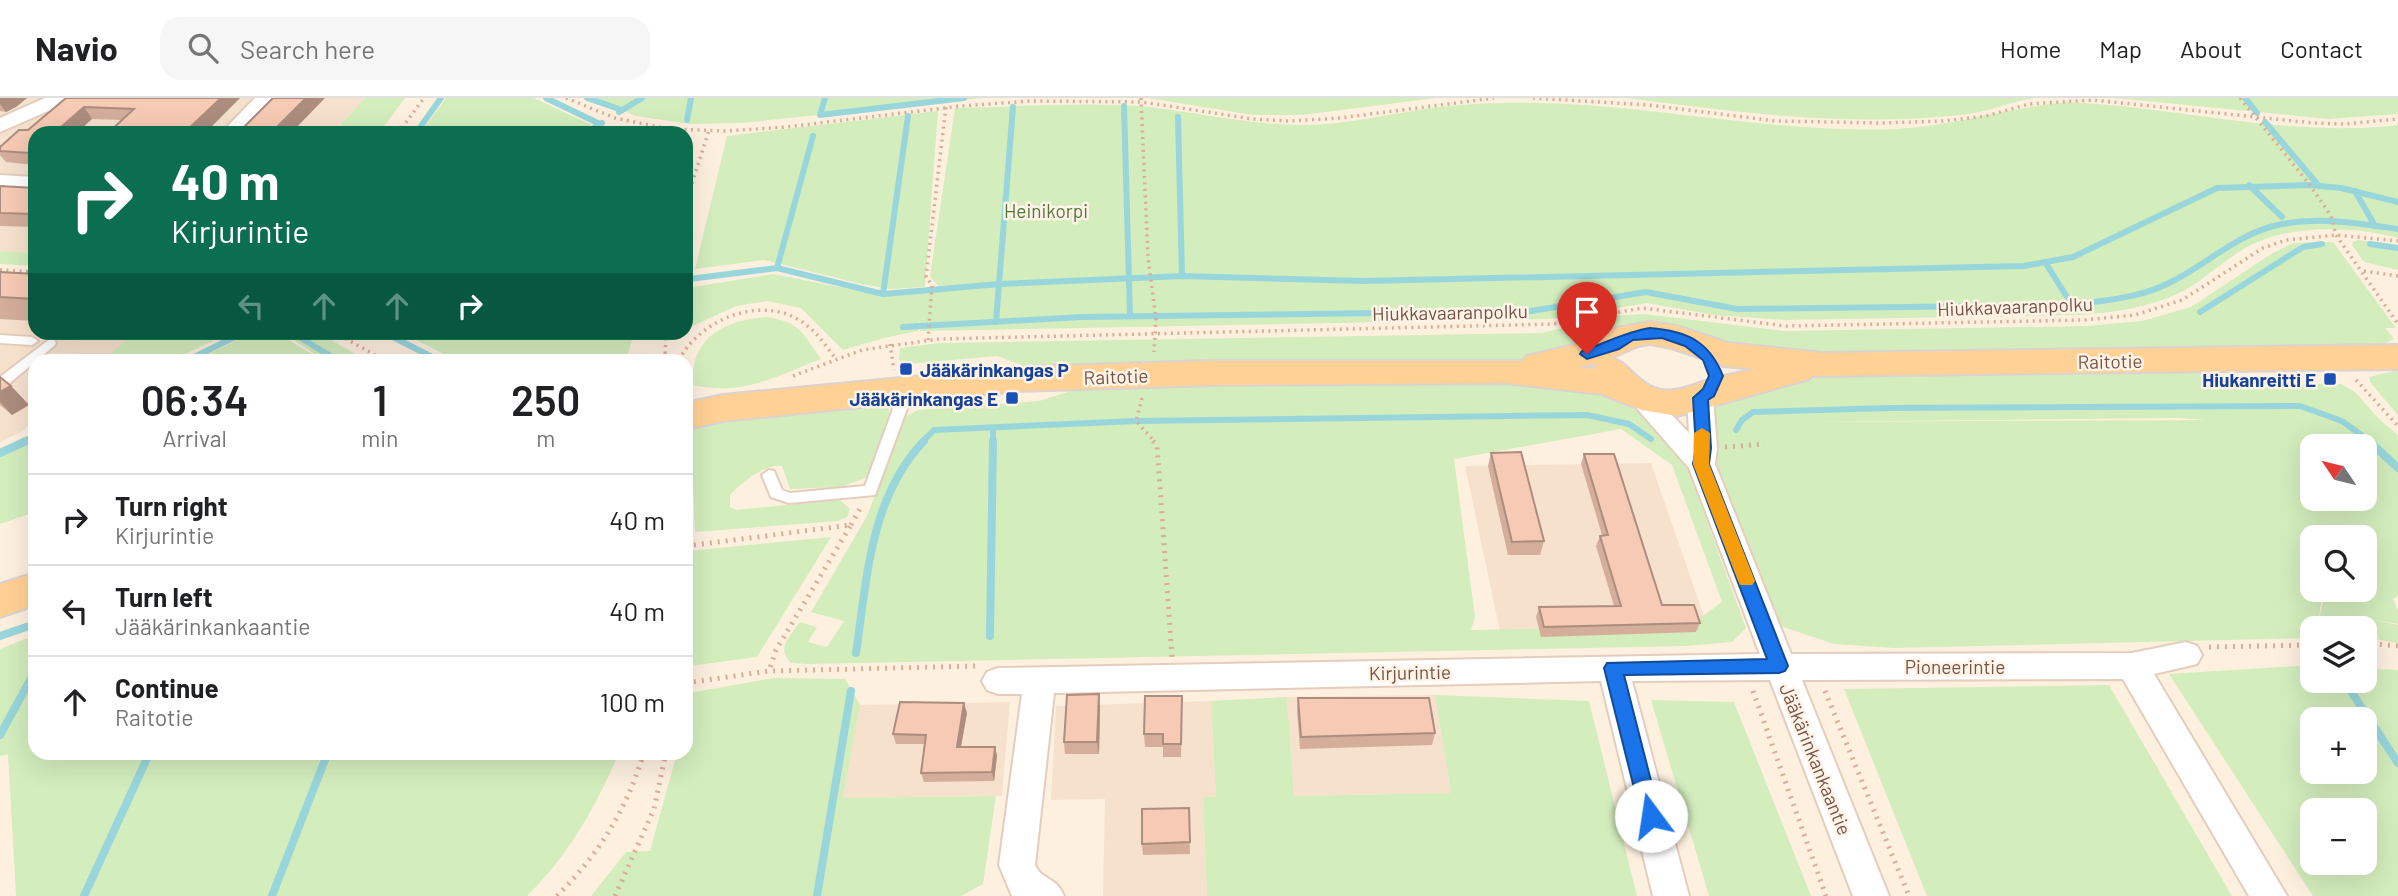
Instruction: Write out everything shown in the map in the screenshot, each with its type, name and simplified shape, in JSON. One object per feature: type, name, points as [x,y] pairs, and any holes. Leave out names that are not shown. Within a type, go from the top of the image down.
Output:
[{"type":"main road","name":"Raitotie","points":[[1506,371],[1587,354],[1614,345],[1629,336],[1650,332],[1724,354],[1822,365],[2398,357]]},
{"type":"main road","points":[[1690,342],[1700,349],[1714,367],[1716,376],[1705,395]]},
{"type":"main road","points":[[1614,345],[1608,359],[1610,367],[1614,375],[1634,393]]},
{"type":"main road","name":"Raitotie","points":[[693,414],[899,379],[1506,371],[1603,382],[1676,403],[1822,365]]},
{"type":"main road","points":[[0,601],[28,591]]},
{"type":"street","points":[[0,126],[62,98]]},
{"type":"street","points":[[239,126],[266,98]]},
{"type":"street","points":[[0,183],[28,184]]},
{"type":"street","name":"Jääkärinkankaantie","points":[[1634,393],[1701,464],[1871,896]]},
{"type":"street","name":"Jääkärinkankaantie","points":[[1701,464],[1705,395]]},
{"type":"street","name":"Pioneerintie","points":[[1779,666],[2132,666],[2186,655]]},
{"type":"street","name":"Kirjurintie","points":[[998,681],[1779,666]]},
{"type":"street","points":[[2132,666],[2269,896]]},
{"type":"street","points":[[1613,668],[1671,896]]},
{"type":"street","points":[[1036,890],[1017,864],[1040,680]]},
{"type":"lane","points":[[0,339],[32,341]]},
{"type":"lane","points":[[37,354],[50,343]]},
{"type":"lane","points":[[0,384],[28,361]]},
{"type":"lane","points":[[769,475],[776,493],[789,498],[870,491],[901,407],[899,379]]},
{"type":"path","points":[[403,126],[424,98]]},
{"type":"path","points":[[566,98],[593,111],[638,126]]},
{"type":"path","points":[[693,130],[753,130],[946,106],[1017,102],[1141,100],[1241,119],[1289,121],[1339,118],[1454,100],[1494,98]]},
{"type":"path","points":[[1533,98],[1648,105],[1776,121],[1944,121],[1986,116],[2029,104],[2069,100],[2123,102],[2344,124],[2398,118]]},
{"type":"path","points":[[2240,98],[2331,216],[2336,235],[2398,324]]},
{"type":"path","points":[[1141,100],[1148,258],[1156,319]]},
{"type":"path","points":[[928,340],[932,285],[926,278],[946,106]]},
{"type":"path","points":[[693,180],[709,130]]},
{"type":"path","name":"Hiukkavaaranpolku","points":[[787,378],[835,359],[890,344],[928,340],[1156,332],[1553,324],[1642,308],[1786,326],[2084,320],[2135,315],[2182,300],[2263,248],[2286,240],[2336,235],[2398,241]]},
{"type":"path","points":[[0,270],[28,272]]},
{"type":"path","points":[[2363,271],[2398,276]]},
{"type":"path","points":[[693,340],[707,327],[746,313],[765,311],[794,317],[805,324],[835,359]]},
{"type":"path","points":[[348,340],[373,354]]},
{"type":"path","points":[[664,353],[665,340]]},
{"type":"path","points":[[682,354],[693,340]]},
{"type":"path","points":[[890,344],[899,379]]},
{"type":"path","points":[[2354,379],[2398,426]]},
{"type":"path","points":[[1140,403],[1136,421],[1157,445],[1172,661]]},
{"type":"path","points":[[693,545],[851,524],[776,650],[769,671]]},
{"type":"path","points":[[2377,644],[2398,646]]},
{"type":"path","points":[[1745,667],[1826,896]]},
{"type":"path","points":[[1816,667],[1909,896]]},
{"type":"path","points":[[693,682],[769,671],[810,669]]},
{"type":"path","points":[[558,896],[583,873],[606,843],[636,784],[642,760]]},
{"type":"path","points":[[615,896],[647,835],[666,760]]},
{"type":"shaded area","points":[[0,98],[365,98],[339,126],[28,126],[28,253],[0,251]]},
{"type":"shaded area","points":[[0,289],[28,290],[28,340],[129,340],[113,354],[28,354],[28,426],[0,442]]},
{"type":"shaded area","points":[[1651,463],[1708,628],[1502,641],[1465,466]]},
{"type":"shaded area","points":[[1435,695],[1451,793],[1294,796],[1287,697]]},
{"type":"shaded area","points":[[1211,701],[1216,797],[1203,798],[1207,896],[1103,896],[1105,799],[1051,800],[1056,706]]},
{"type":"shaded area","points":[[1010,702],[1002,796],[843,798],[860,705]]},
{"type":"green space","points":[[365,98],[405,98],[384,126],[339,126]]},
{"type":"green space","points":[[446,98],[534,98],[591,125],[589,126],[426,126]]},
{"type":"green space","points":[[594,98],[984,98],[741,123],[690,124],[636,116]]},
{"type":"green space","points":[[1147,98],[1436,98],[1302,115],[1253,115]]},
{"type":"green space","points":[[1627,98],[2034,98],[1970,114],[1877,120],[1794,117]]},
{"type":"green space","points":[[2115,98],[2398,98],[2398,114],[2328,119]]},
{"type":"green space","name":"Heinikorpi","points":[[2068,102],[2316,128],[2398,125],[2398,238],[2329,229],[2276,236],[2249,246],[2200,281],[2167,298],[2131,308],[2081,315],[1785,320],[1713,315],[1647,303],[1551,319],[920,331],[919,319],[918,331],[843,350],[801,308],[767,301],[736,306],[693,326],[693,287],[773,274],[884,296],[942,290],[930,276],[955,108],[1141,106],[1256,122],[1318,125],[1458,105],[1553,103],[1797,127],[1896,129],[1940,124]]},
{"type":"green space","points":[[938,111],[925,287],[891,289],[861,284],[764,260],[695,269],[727,136]]},
{"type":"green space","points":[[2358,240],[2398,245],[2398,270],[2364,262],[2352,245]]},
{"type":"green space","points":[[2333,242],[2396,328],[2385,328],[2394,339],[2372,350],[1836,358],[1752,353],[1697,336],[1506,362],[1050,369],[1022,365],[997,356],[908,364],[899,360],[900,348],[939,343],[1542,333],[1613,316],[1644,314],[1784,331],[2087,326],[2142,321],[2191,307],[2271,254],[2293,243]]},
{"type":"green space","points":[[0,251],[28,253],[28,266],[0,264]]},
{"type":"green space","points":[[766,317],[793,325],[804,335],[821,359],[744,386],[711,388],[693,385],[693,369],[697,355],[713,334],[737,322]]},
{"type":"green space","points":[[127,340],[214,340],[185,354],[110,354]]},
{"type":"green space","points":[[237,340],[289,340],[311,354],[208,354]]},
{"type":"green space","points":[[294,340],[331,340],[356,354],[315,354]]},
{"type":"green space","points":[[416,340],[632,340],[628,354],[443,354]]},
{"type":"green space","points":[[2398,370],[2398,415],[2370,382],[2369,377]]},
{"type":"green space","points":[[2185,371],[2224,375],[2251,384],[2341,384],[2355,392],[2379,419],[2398,435],[2398,596],[2393,599],[2398,611],[2398,624],[2377,620],[2377,616],[2320,616],[2323,602],[2377,602],[2377,525],[2300,525],[2300,602],[2321,602],[2319,616],[2300,616],[2300,638],[1894,648],[1834,644],[1777,625],[1716,464],[1709,436],[1715,406],[1738,394],[1805,379],[1924,373]],"holes":[[[2177,418],[2207,420],[1797,422]]]},
{"type":"green space","points":[[1539,382],[1621,396],[1664,431],[1687,467],[1746,628],[1732,642],[1687,646],[791,663],[784,647],[800,622],[817,627],[808,642],[827,647],[844,621],[811,612],[867,516],[905,417],[918,410],[1039,401],[1084,387]],"holes":[[[1621,429],[1672,465],[1722,602],[1689,626],[1471,630],[1475,617],[1454,459]]]},
{"type":"green space","points":[[884,404],[889,409],[867,477],[841,487],[790,489],[782,466],[775,466],[754,475],[730,495],[730,507],[736,510],[840,500],[850,509],[847,517],[838,521],[695,532],[693,428],[721,421]]},
{"type":"green space","points":[[28,444],[28,514],[0,524],[0,457]]},
{"type":"green space","points":[[831,537],[757,657],[693,666],[693,551]]},
{"type":"green space","points":[[2377,621],[2398,625],[2398,643],[2380,640]]},
{"type":"green space","points":[[28,638],[28,760],[616,760],[601,792],[569,847],[527,896],[16,896],[8,754],[0,756],[0,649]]},
{"type":"green space","points":[[2300,666],[2300,693],[2377,693],[2377,669],[2398,670],[2398,896],[2313,896],[2169,674]]},
{"type":"green space","points":[[774,678],[845,679],[860,705],[843,798],[996,796],[983,884],[961,896],[591,896],[626,852],[650,851],[675,760],[693,760],[693,692]]},
{"type":"green space","points":[[2109,685],[2232,896],[1927,896],[1844,689]]},
{"type":"green space","points":[[1435,695],[1589,701],[1637,896],[1207,896],[1203,797],[1216,797],[1211,701],[1287,697],[1294,796],[1451,793]]},
{"type":"green space","points":[[1651,700],[1734,702],[1811,896],[1709,896]]},
{"type":"building","points":[[66,98],[221,98],[191,126],[116,126],[134,109],[84,107],[62,126],[33,126]]},
{"type":"building","points":[[273,98],[306,98],[278,126],[245,126]]},
{"type":"building","points":[[19,130],[28,130],[28,153],[0,151],[0,147]]},
{"type":"building","points":[[0,186],[28,188],[28,214],[0,213]]},
{"type":"building","points":[[0,272],[28,274],[28,299],[0,297]]},
{"type":"building","points":[[0,377],[11,386],[0,392]]},
{"type":"building","points":[[1521,452],[1544,541],[1512,542],[1491,453]]},
{"type":"building","points":[[1584,454],[1614,454],[1662,605],[1694,605],[1700,623],[1544,627],[1539,607],[1621,606],[1600,536],[1608,535]]},
{"type":"building","points":[[1099,694],[1097,742],[1064,742],[1067,695]]},
{"type":"building","points":[[1145,696],[1182,696],[1181,744],[1163,744],[1163,734],[1144,734]]},
{"type":"building","points":[[1298,698],[1429,698],[1435,733],[1301,737]]},
{"type":"building","points":[[900,702],[964,703],[957,747],[995,747],[992,772],[921,773],[926,735],[893,734]]},
{"type":"building","points":[[1189,808],[1190,842],[1142,844],[1142,809]]},
{"type":"waterway","points":[[421,126],[441,98]]},
{"type":"waterway","points":[[546,98],[600,124]]},
{"type":"waterway","points":[[587,98],[622,110]]},
{"type":"waterway","points":[[619,112],[642,98]]},
{"type":"waterway","points":[[687,120],[691,98]]},
{"type":"waterway","points":[[825,98],[820,115],[964,98]]},
{"type":"waterway","points":[[2245,98],[2257,113]]},
{"type":"waterway","points":[[1124,106],[1129,278]]},
{"type":"waterway","points":[[999,284],[1013,107]]},
{"type":"waterway","points":[[883,294],[908,116]]},
{"type":"waterway","points":[[1178,117],[1182,276]]},
{"type":"waterway","points":[[2265,122],[2319,186]]},
{"type":"waterway","points":[[597,126],[602,123]]},
{"type":"waterway","points":[[777,268],[813,136]]},
{"type":"waterway","points":[[2251,187],[2319,186]]},
{"type":"waterway","points":[[2319,186],[2355,192]]},
{"type":"waterway","points":[[2045,262],[2073,257],[2217,188],[2251,187]]},
{"type":"waterway","points":[[2251,187],[2282,217]]},
{"type":"waterway","points":[[2355,192],[2398,202]]},
{"type":"waterway","points":[[2355,192],[2375,226]]},
{"type":"waterway","points":[[2072,305],[2148,292],[2183,275],[2244,238],[2286,223],[2317,221],[2398,229]]},
{"type":"waterway","points":[[2200,312],[2303,247],[2322,244]]},
{"type":"waterway","points":[[2370,244],[2398,248]]},
{"type":"waterway","points":[[1182,276],[1365,281],[2024,266],[2045,262]]},
{"type":"waterway","points":[[2045,262],[2072,305]]},
{"type":"waterway","points":[[693,278],[777,268]]},
{"type":"waterway","points":[[777,268],[883,294]]},
{"type":"waterway","points":[[1129,278],[1182,276]]},
{"type":"waterway","points":[[999,284],[1129,278]]},
{"type":"waterway","points":[[1129,278],[1130,316]]},
{"type":"waterway","points":[[883,294],[999,284]]},
{"type":"waterway","points":[[996,322],[999,284]]},
{"type":"waterway","points":[[996,322],[1081,317],[1531,311],[1646,292],[1737,309],[2072,305]]},
{"type":"waterway","points":[[903,327],[996,322]]},
{"type":"waterway","points":[[200,354],[229,340]]},
{"type":"waterway","points":[[304,340],[327,354]]},
{"type":"waterway","points":[[399,340],[426,354]]},
{"type":"waterway","points":[[1736,430],[1742,420],[1753,412],[1889,408],[2300,406],[2342,421],[2360,434]]},
{"type":"waterway","points":[[922,442],[934,430],[1136,421],[1587,415],[1629,424],[1651,439]]},
{"type":"waterway","points":[[993,428],[993,441]]},
{"type":"waterway","points":[[22,442],[28,439]]},
{"type":"waterway","points":[[0,453],[26,441]]},
{"type":"waterway","points":[[856,653],[868,568],[882,513],[892,487],[906,463],[924,441]]},
{"type":"waterway","points":[[990,636],[993,441]]},
{"type":"waterway","points":[[2377,448],[2398,468]]},
{"type":"waterway","points":[[0,636],[28,626]]},
{"type":"waterway","points":[[0,735],[28,684]]},
{"type":"waterway","points":[[817,896],[851,691]]},
{"type":"waterway","points":[[2352,693],[2398,763]]},
{"type":"waterway","points":[[84,896],[146,760]]},
{"type":"waterway","points":[[272,896],[325,760]]},
{"type":"slow traffic","points":[[1702,433],[1701,464],[1746,581]]},
{"type":"place","name":"Jääkärinkangas P","points":[[906,369]]},
{"type":"place","name":"Hiukanreitti E","points":[[2330,379]]},
{"type":"place","name":"Jääkärinkangas E","points":[[1012,398]]},
{"type":"route","points":[[1587,354],[1614,345],[1629,336],[1650,332],[1690,342],[1709,358],[1716,376],[1709,392],[1700,398],[1703,448],[1701,464],[1779,666],[1613,668],[1651,816]]}]
